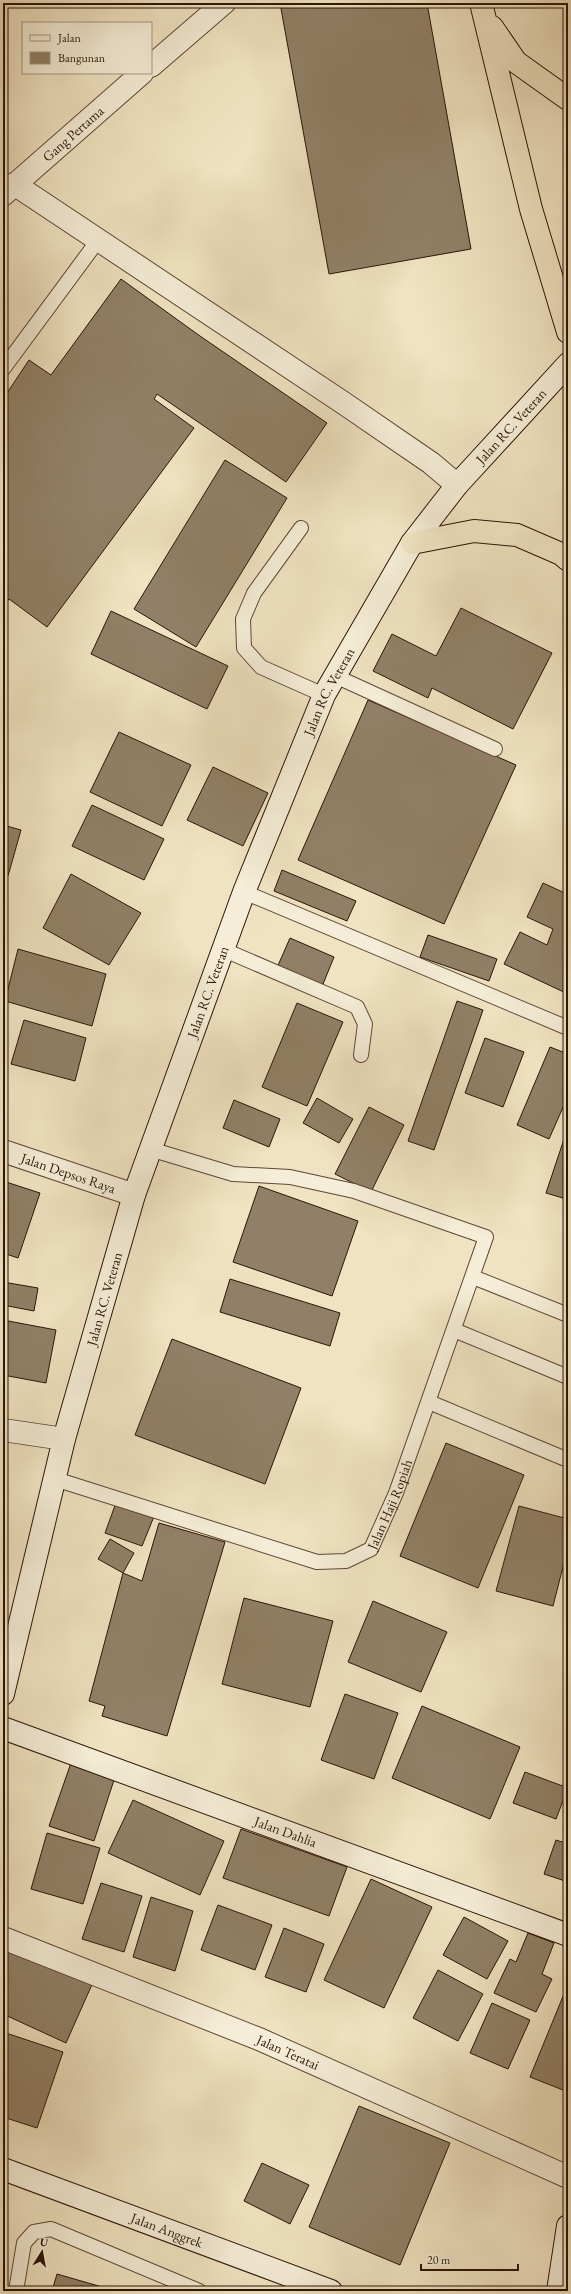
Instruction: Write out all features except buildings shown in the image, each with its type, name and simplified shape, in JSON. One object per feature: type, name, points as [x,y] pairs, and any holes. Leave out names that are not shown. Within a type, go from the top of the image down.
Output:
[{"type":"highway","points":[[482,8],[516,62],[568,99]]},
{"type":"highway","points":[[482,8],[531,209],[568,332]]},
{"type":"highway","points":[[412,543],[474,531],[517,535],[561,554],[568,560]]},
{"type":"street","points":[[152,65],[224,3]]},
{"type":"street","name":"Gang Pertama","points":[[7,185],[141,74]]},
{"type":"street","points":[[7,185],[98,240],[342,402],[431,463],[457,486]]},
{"type":"street","name":"Jalan RC. Veteran","points":[[3,1694],[56,1478],[64,1439],[134,1195],[222,949],[324,695],[412,543],[457,486],[568,364]]},
{"type":"street","name":"Jalan Depsos Raya","points":[[3,1151],[134,1195]]},
{"type":"street","points":[[3,1430],[64,1439]]},
{"type":"street","name":"Jalan Dahlia","points":[[3,1728],[568,1935]]},
{"type":"street","name":"Jalan Teratai","points":[[3,1938],[259,2039],[568,2176]]},
{"type":"street","name":"Jalan Anggrek","points":[[3,2169],[331,2291]]},
{"type":"street","points":[[558,2291],[568,2226]]},
{"type":"lane","points":[[3,369],[98,240]]},
{"type":"lane","points":[[301,528],[254,593],[243,619],[244,648],[261,667],[324,695]]},
{"type":"lane","points":[[335,676],[495,749]]},
{"type":"lane","points":[[244,892],[568,1028]]},
{"type":"lane","points":[[222,949],[356,1007],[365,1024],[361,1055]]},
{"type":"lane","name":"Jalan Haji Ropiah","points":[[56,1478],[317,1562],[346,1561],[371,1549],[396,1493],[486,1237],[354,1191],[290,1177],[250,1176],[211,1168],[150,1149]]},
{"type":"lane","points":[[473,1277],[568,1315]]},
{"type":"lane","points":[[454,1330],[568,1377]]},
{"type":"lane","points":[[429,1402],[568,1460]]},
{"type":"lane","points":[[16,2291],[24,2243],[34,2232],[51,2229],[198,2291]]}]
